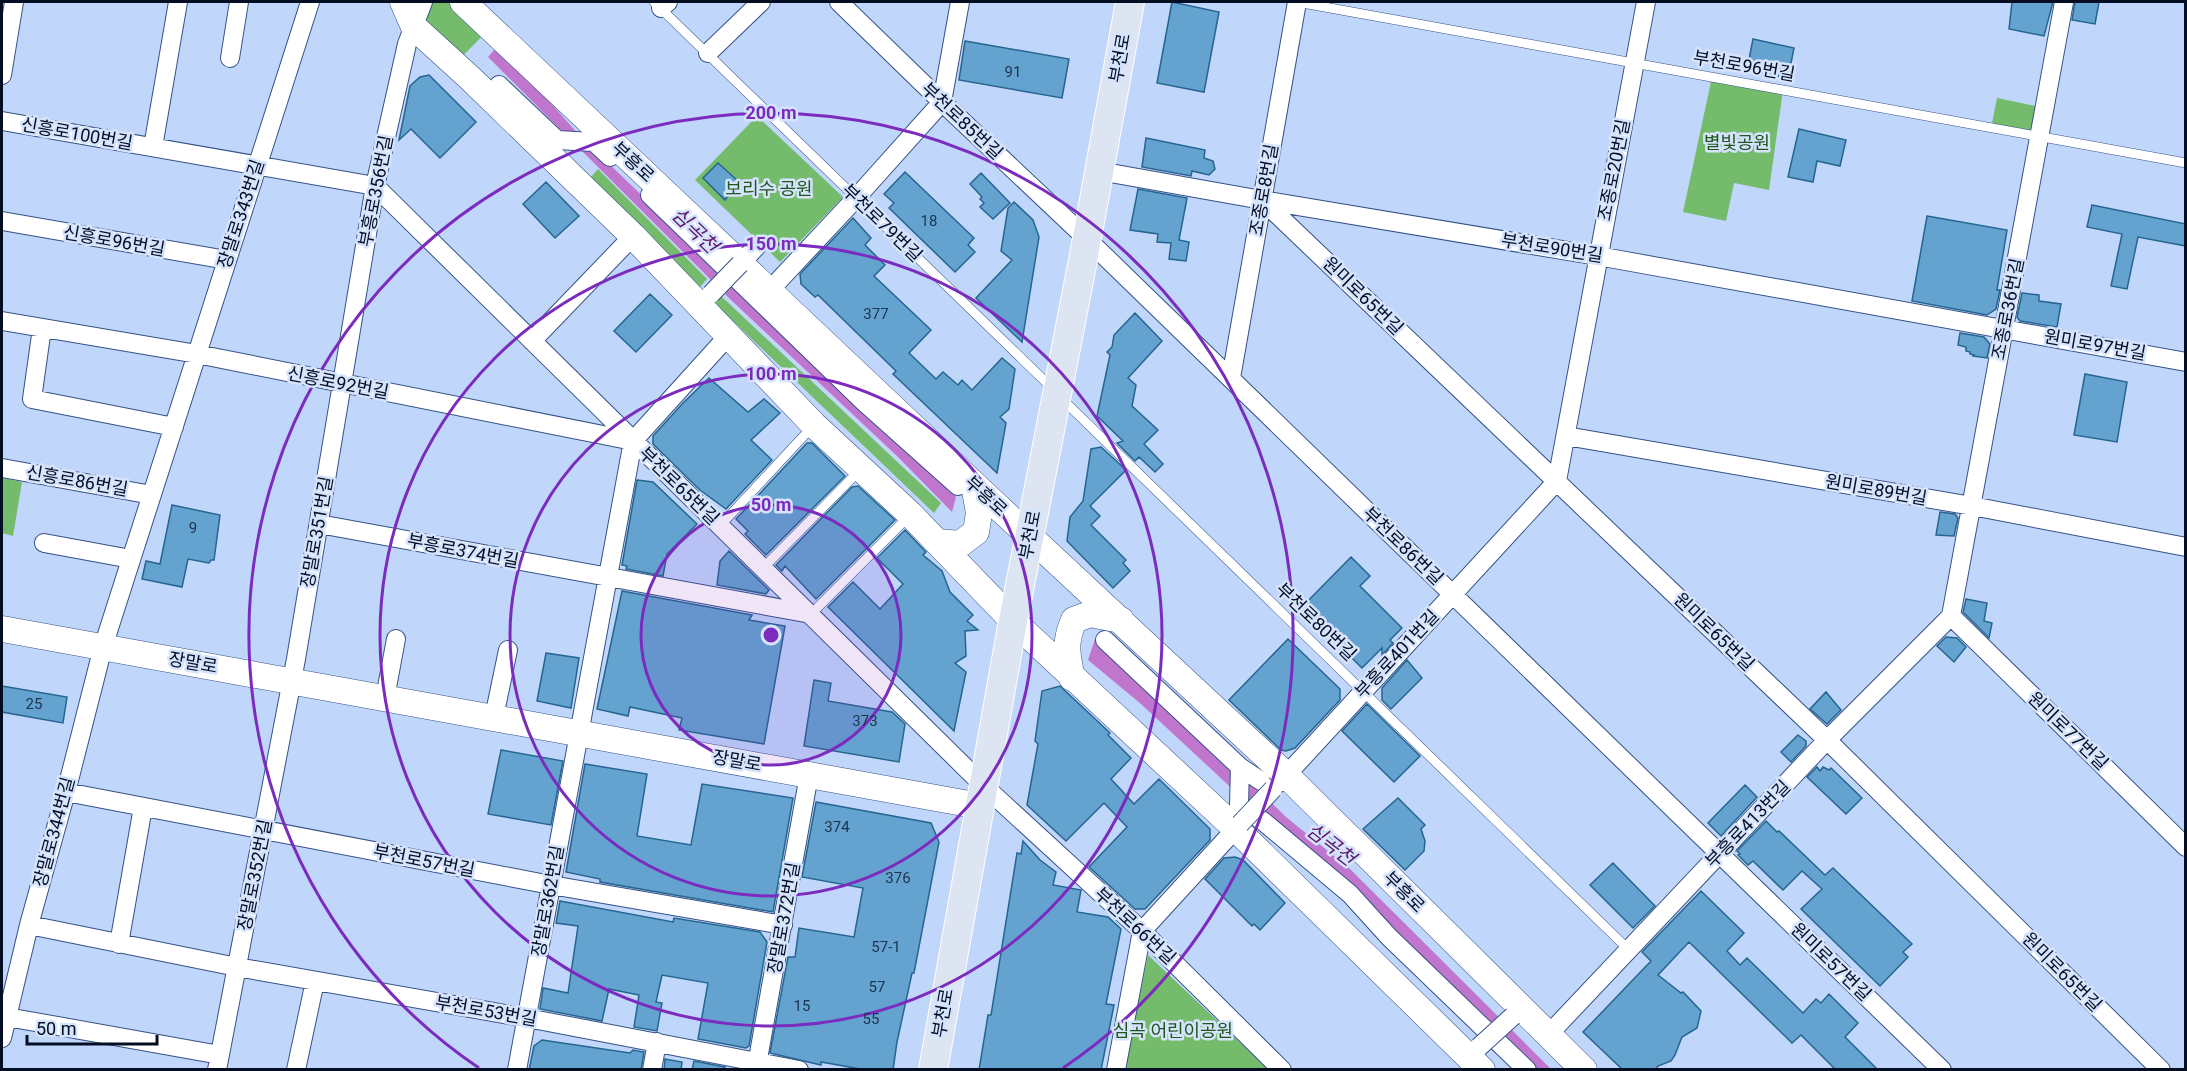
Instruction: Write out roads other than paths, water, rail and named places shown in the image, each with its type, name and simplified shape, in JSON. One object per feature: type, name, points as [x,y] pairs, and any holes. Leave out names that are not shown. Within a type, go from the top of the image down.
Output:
[{"type":"main road","name":"부천로","points":[[933,1070],[1013,621],[1100,171],[1130,2]]},
{"type":"street","points":[[2,75],[14,2]]},
{"type":"street","name":"신흥로100번길","points":[[153,147],[178,2]]},
{"type":"street","points":[[230,58],[239,2]]},
{"type":"street","name":"장말로343번길","points":[[103,647],[309,2]]},
{"type":"street","points":[[403,2],[414,27],[471,78],[633,236],[705,300],[728,336],[814,425],[910,514],[1013,621],[1477,1058],[1517,1012]]},
{"type":"street","name":"부흥로356번길","points":[[343,384],[375,186],[407,44],[423,2]]},
{"type":"street","name":"부흥로","points":[[463,2],[744,260],[769,291],[966,486],[1030,536],[1286,775],[1517,1012],[1548,1035],[1584,1070]]},
{"type":"street","points":[[708,53],[761,2]]},
{"type":"street","name":"부천로85번길","points":[[838,2],[1087,239]]},
{"type":"street","points":[[769,291],[942,102],[960,2]]},
{"type":"street","name":"조종로8번길","points":[[1230,378],[1297,2]]},
{"type":"street","name":"조종로20번길","points":[[1557,481],[1646,2]]},
{"type":"street","name":"조종로36번길","points":[[1950,616],[2064,2]]},
{"type":"street","points":[[499,85],[557,140],[594,142],[864,402],[966,486],[979,513],[976,532],[960,544],[937,542]]},
{"type":"street","name":"신흥로100번길","points":[[2,121],[375,186]]},
{"type":"street","points":[[611,158],[744,260],[705,300]]},
{"type":"street","name":"부천로90번길","points":[[1100,171],[1598,256],[2004,329]]},
{"type":"street","name":"부천로65번길","points":[[375,186],[811,614],[982,796]]},
{"type":"street","name":"원미로65번길","points":[[1262,200],[1827,740],[2162,1070]]},
{"type":"street","name":"신흥로96번길","points":[[2,221],[227,260]]},
{"type":"street","points":[[532,341],[633,236]]},
{"type":"street","name":"부천로86번길","points":[[1087,239],[1720,854]]},
{"type":"street","name":"신흥로92번길","points":[[2,321],[197,354],[633,441]]},
{"type":"street","points":[[42,328],[32,399],[174,426]]},
{"type":"street","name":"원미로97번길","points":[[2004,329],[2186,362]]},
{"type":"street","points":[[579,733],[633,441],[728,336]]},
{"type":"street","name":"장말로351번길","points":[[292,681],[343,384]]},
{"type":"street","name":"원미로89번길","points":[[1566,436],[1972,506],[2186,548]]},
{"type":"street","name":"신흥로86번길","points":[[2,468],[152,495]]},
{"type":"street","name":"부흥로401번길","points":[[1142,931],[1557,481]]},
{"type":"street","name":"부흥로374번길","points":[[319,524],[811,614]]},
{"type":"street","points":[[45,543],[131,559]]},
{"type":"street","points":[[1072,678],[1067,654],[1067,635],[1074,620],[1090,614],[1121,620]]},
{"type":"street","name":"부흥로413번길","points":[[1548,1035],[1827,740],[1950,616]]},
{"type":"street","name":"원미로77번길","points":[[1950,616],[2186,847]]},
{"type":"street","name":"장말로","points":[[2,629],[809,775],[982,796]]},
{"type":"street","points":[[385,698],[396,639]]},
{"type":"street","points":[[1105,640],[1240,767],[1261,781]]},
{"type":"street","name":"장말로344번길","points":[[103,647],[3,1027],[219,1062]]},
{"type":"street","points":[[494,717],[508,650]]},
{"type":"street","name":"장말로352번길","points":[[219,1062],[292,681]]},
{"type":"street","name":"장말로362번길","points":[[517,1070],[579,733]]},
{"type":"street","points":[[1240,767],[1239,805],[1271,828],[1350,894],[1389,937],[1527,1070]]},
{"type":"street","name":"장말로372번길","points":[[757,1065],[809,775]]},
{"type":"street","name":"부천로57번길","points":[[66,792],[551,885],[783,925]]},
{"type":"street","name":"부천로66번길","points":[[982,796],[1142,931],[1282,1070]]},
{"type":"street","points":[[119,944],[143,807]]},
{"type":"street","name":"원미로57번길","points":[[1720,854],[1942,1070]]},
{"type":"street","name":"부천로53번길","points":[[28,925],[237,967],[657,1042],[757,1065],[800,1070]]},
{"type":"street","points":[[1116,1070],[1142,931]]},
{"type":"street","points":[[296,1070],[315,981]]},
{"type":"street","points":[[652,1070],[657,1042]]},
{"type":"lane","name":"부천로96번길","points":[[1297,2],[2186,163]]},
{"type":"lane","name":"부천로79번길","points":[[661,4],[708,53],[1057,393]]},
{"type":"lane","name":"부천로80번길","points":[[1057,393],[1628,949]]},
{"type":"lane","points":[[720,526],[814,425]]},
{"type":"lane","points":[[763,567],[861,469]]},
{"type":"lane","points":[[811,614],[910,514]]},
{"type":"park label","name":"별빛공원","points":[[1737,143]]},
{"type":"park label","name":"보리수 공원","points":[[769,189]]},
{"type":"park label","name":"심곡 어린이공원","points":[[1173,1031]]},
{"type":"water label","name":"심곡천","points":[[695,230]]},
{"type":"water label","name":"심곡천","points":[[1331,844]]}]
